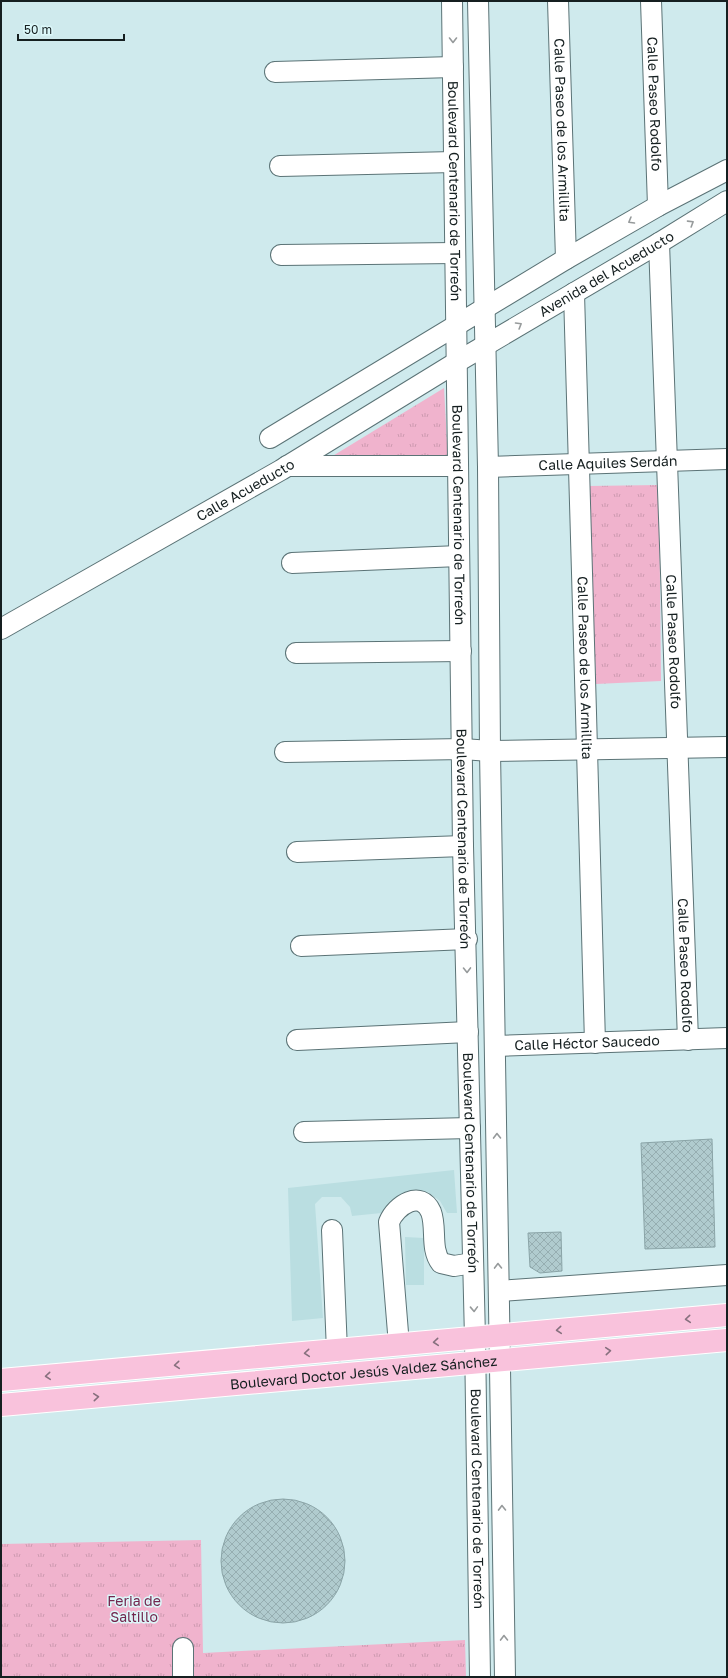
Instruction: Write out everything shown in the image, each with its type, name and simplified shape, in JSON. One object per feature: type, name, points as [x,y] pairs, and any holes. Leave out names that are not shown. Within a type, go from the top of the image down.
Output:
[{"type":"main road","name":"Boulevard Doctor Jesús Valdez Sánchez","points":[[1,1380],[727,1315]]},
{"type":"main road","name":"Boulevard Doctor Jesús Valdez Sánchez","points":[[1,1405],[727,1340]]},
{"type":"street","name":"Boulevard Centenario de Torreón","points":[[452,1],[461,652],[475,750],[496,1046],[505,1677]]},
{"type":"street","name":"Boulevard Centenario de Torreón","points":[[478,1],[488,466],[475,750],[463,846],[467,939],[480,1677]]},
{"type":"street","name":"Calle Paseo de los Armillita","points":[[558,1],[566,259]]},
{"type":"street","name":"Calle Paseo Rodolfo","points":[[650,1],[658,206]]},
{"type":"street","points":[[275,72],[453,67]]},
{"type":"street","points":[[280,166],[454,162]]},
{"type":"street","points":[[270,438],[456,325],[484,310],[566,259],[658,206],[727,170]]},
{"type":"street","name":"Avenida del Acueducto","points":[[485,345],[659,243],[727,201]]},
{"type":"street","name":"Calle Paseo Rodolfo","points":[[659,243],[688,1040]]},
{"type":"street","points":[[281,255],[456,253]]},
{"type":"street","name":"Calle Paseo de los Armillita","points":[[574,292],[580,464],[585,750],[594,1043]]},
{"type":"street","name":"Calle Acueducto","points":[[1,629],[287,466],[485,345]]},
{"type":"street","name":"Calle Aquiles Serdán","points":[[488,466],[727,459]]},
{"type":"street","points":[[287,466],[458,466]]},
{"type":"street","points":[[292,563],[460,562],[470,574],[475,750]]},
{"type":"street","points":[[296,654],[461,652]]},
{"type":"street","points":[[285,752],[585,750],[727,747]]},
{"type":"street","points":[[296,852],[463,846]]},
{"type":"street","points":[[302,946],[467,939]]},
{"type":"street","points":[[297,1040],[468,1032]]},
{"type":"street","name":"Calle Héctor Saucedo","points":[[496,1046],[727,1038]]},
{"type":"street","points":[[304,1132],[470,1128]]},
{"type":"street","points":[[399,1345],[389,1222],[397,1209],[410,1202],[418,1201],[426,1205],[431,1212],[436,1252],[441,1263],[454,1266],[473,1263]]},
{"type":"street","points":[[332,1230],[337,1351]]},
{"type":"street","points":[[499,1291],[727,1275]]},
{"type":"street","points":[[182,1648],[183,1677]]},
{"type":"shaded area","points":[[454,1170],[457,1213],[447,1213],[440,1201],[428,1192],[416,1190],[405,1192],[397,1200],[391,1212],[352,1216],[350,1207],[341,1197],[322,1197],[315,1204],[323,1318],[292,1321],[288,1188]]},
{"type":"shaded area","points":[[405,1237],[424,1238],[424,1285],[406,1285]]},
{"type":"green space","points":[[444,388],[448,461],[331,457]]},
{"type":"green space","points":[[659,485],[661,681],[596,684],[588,486]]},
{"type":"green space","name":"Feria de Saltillo","points":[[201,1540],[203,1653],[465,1640],[466,1677],[1,1677],[1,1544]]},
{"type":"building","points":[[712,1139],[715,1247],[645,1249],[641,1143]]},
{"type":"building","points":[[561,1232],[562,1271],[540,1273],[530,1267],[528,1233]]},
{"type":"building","points":[[283,1499],[295,1500],[307,1504],[327,1517],[340,1537],[344,1549],[344,1573],[340,1585],[327,1605],[307,1618],[295,1622],[283,1623],[271,1622],[259,1618],[239,1605],[226,1585],[222,1573],[221,1561],[222,1549],[226,1537],[239,1517],[259,1504],[271,1500]]}]
